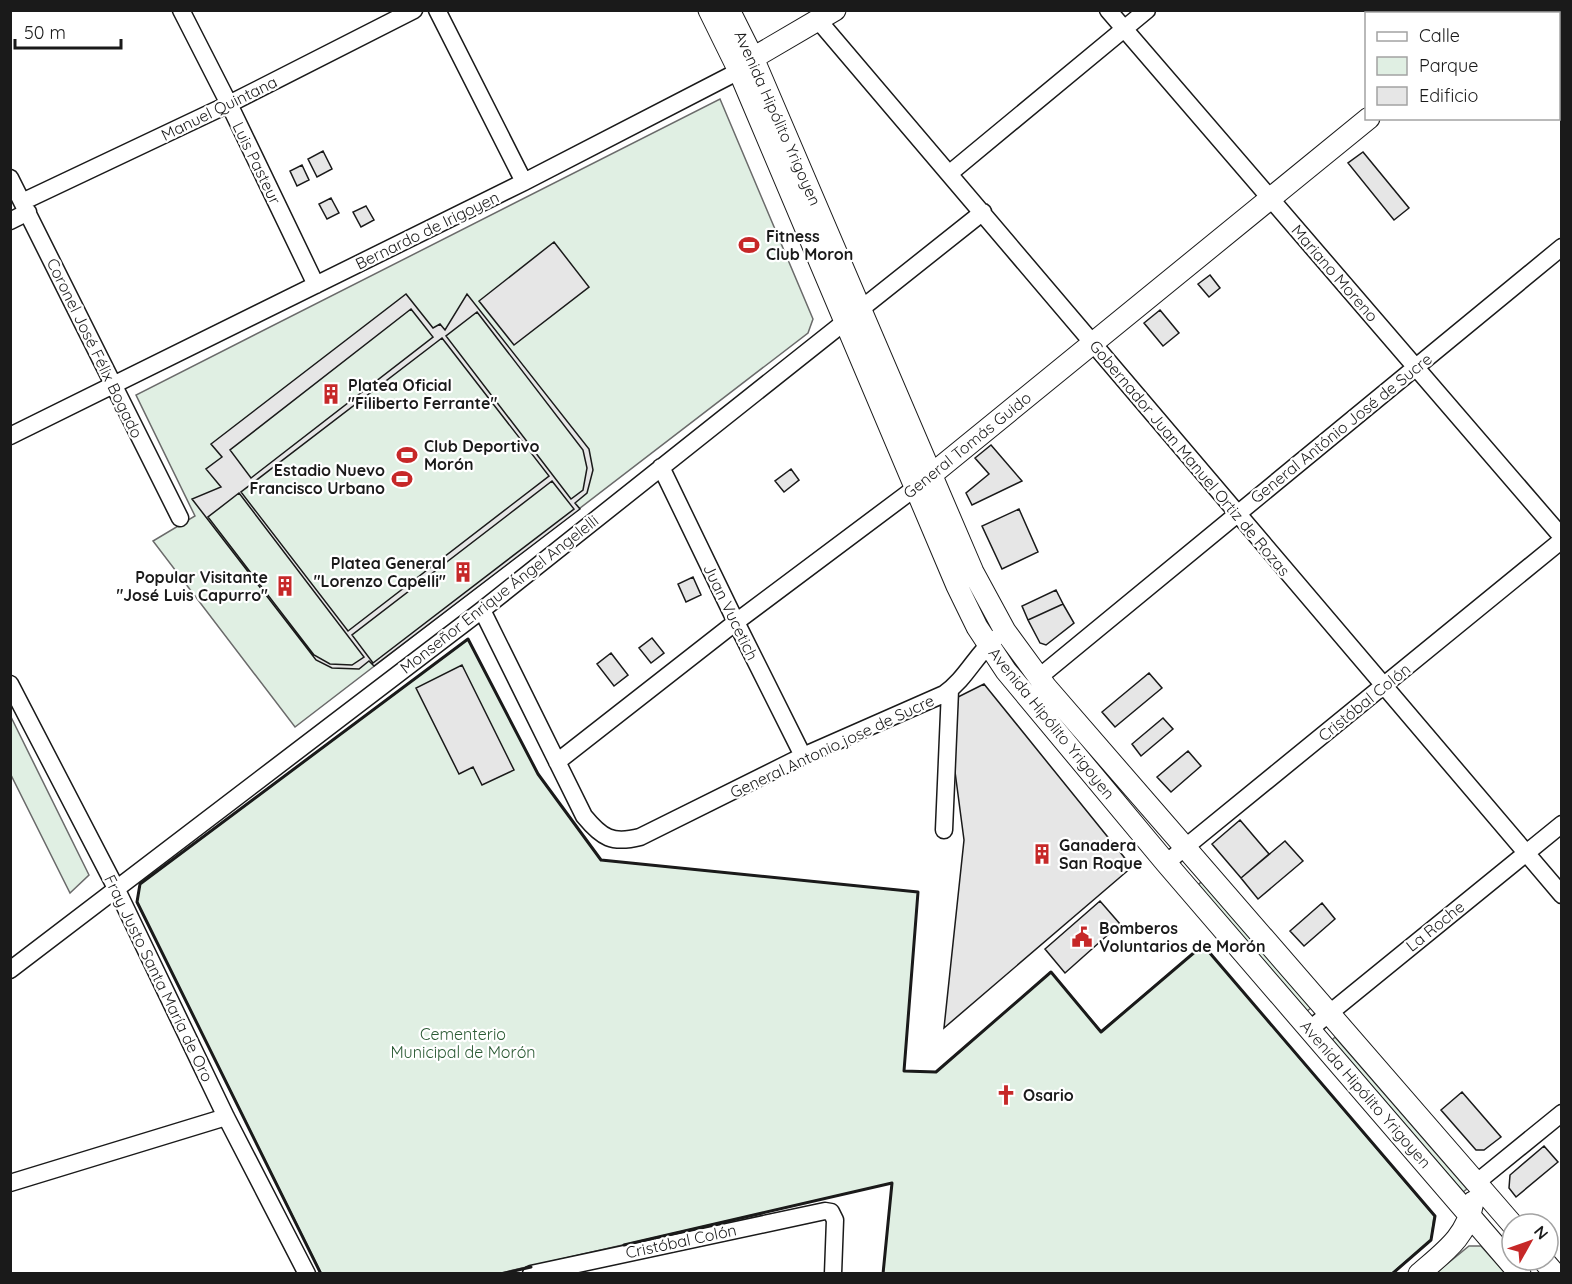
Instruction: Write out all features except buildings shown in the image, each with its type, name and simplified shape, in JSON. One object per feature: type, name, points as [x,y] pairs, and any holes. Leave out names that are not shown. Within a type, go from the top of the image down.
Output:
[{"type":"main road","name":"Avenida Hipólito Yrigoyen","points":[[710,10],[746,64]]},
{"type":"main road","name":"Avenida Hipólito Yrigoyen","points":[[729,10],[746,64],[923,481],[957,586],[988,644],[1012,678],[1166,862],[1520,1274]]},
{"type":"main road","name":"Bernardo de Irigoyen","points":[[746,64],[827,15]]},
{"type":"main road","name":"General Tomás Guido","points":[[923,481],[1367,120]]},
{"type":"main road","name":"Avenida Hipólito Yrigoyen","points":[[923,481],[1005,631],[1038,678],[1501,1212]]},
{"type":"main road","points":[[1419,1274],[1458,1240],[1471,1215],[1476,1183]]},
{"type":"street","name":"Luis Pasteur","points":[[181,10],[316,285]]},
{"type":"street","name":"Manuel Quintana","points":[[10,221],[25,207],[414,10]]},
{"type":"street","points":[[437,10],[524,182]]},
{"type":"street","name":"Mariano Moreno","points":[[1108,10],[1562,538]]},
{"type":"street","points":[[950,173],[1147,10]]},
{"type":"street","name":"Gobernador Juan Manuel Ortiz de Rozas","points":[[827,15],[950,173],[1562,895]]},
{"type":"street","name":"Bernardo de Irigoyen","points":[[10,436],[524,182],[746,64]]},
{"type":"street","name":"Coronel José Félix Bogado","points":[[10,178],[180,518]]},
{"type":"street","name":"Monseñor Enrique Ángel Angelelli","points":[[10,970],[482,610],[983,212]]},
{"type":"street","name":"General António José de Sucre","points":[[1038,678],[1562,248]]},
{"type":"street","name":"Juan Vucetich","points":[[661,467],[803,756]]},
{"type":"street","name":"General Tomás Guido","points":[[557,762],[736,622],[923,481]]},
{"type":"street","name":"Cristóbal Colón","points":[[1166,862],[1185,849],[1562,538]]},
{"type":"street","points":[[482,610],[557,762]]},
{"type":"street","name":"General Antonio jose de Sucre","points":[[557,762],[584,816],[596,830],[607,838],[619,841],[640,837],[803,756],[933,700],[950,690],[988,644],[1005,631]]},
{"type":"street","name":"Fray Justo Santa María de Oro","points":[[10,684],[117,890],[226,1117],[307,1274]]},
{"type":"street","points":[[944,830],[950,690]]},
{"type":"street","name":"La Roche","points":[[1310,1029],[1562,824]]},
{"type":"street","points":[[1476,1183],[1562,1113]]},
{"type":"street","points":[[10,1183],[226,1117]]},
{"type":"street","name":"Cristóbal Colón","points":[[531,1274],[560,1270],[825,1211],[831,1212],[835,1220],[833,1274]]},
{"type":"green space","name":"Club Deportivo Morón","points":[[720,99],[813,319],[808,333],[295,727],[153,541],[195,516],[136,395]]},
{"type":"green space","name":"Cementerio Municipal de Morón","points":[[468,639],[538,774],[601,860],[918,892],[904,1071],[936,1072],[1051,972],[1101,1031],[1203,945],[1434,1216],[1431,1240],[1392,1273],[883,1273],[892,1183],[501,1273],[321,1273],[137,902],[140,884]]},
{"type":"green space","points":[[11,717],[89,875],[70,893],[11,775]]},
{"type":"green space","points":[[1202,881],[1311,1008],[1307,1011],[1198,885]]},
{"type":"green space","points":[[1335,1037],[1467,1189],[1463,1192],[1332,1040]]},
{"type":"green space","points":[[1469,1246],[1481,1246],[1500,1267],[1500,1272],[1505,1273],[1436,1273]]},
{"type":"wall","points":[[321,1274],[137,902],[140,884],[468,639],[538,774],[601,860],[918,892],[904,1071],[936,1072],[1051,972],[1101,1032],[1203,945],[1435,1216],[1431,1240],[1392,1274]]},
{"type":"wall","points":[[624,1245],[892,1183],[883,1274]]},
{"type":"wall","points":[[501,1274],[531,1267]]},
{"type":"place","name":"Fitness Club Moron","points":[[749,245]]},
{"type":"place","name":"Platea Oficial \"Filiberto Ferrante\"","points":[[331,394]]},
{"type":"place","name":"Club Deportivo Morón","points":[[407,455]]},
{"type":"place","name":"Estadio Nuevo Francisco Urbano","points":[[402,479]]},
{"type":"place","name":"Platea General \"Lorenzo Capelli\"","points":[[463,572]]},
{"type":"place","name":"Popular Visitante \"José Luis Capurro\"","points":[[285,586]]},
{"type":"place","name":"Ganadera San Roque","points":[[1042,854]]},
{"type":"place","name":"Bomberos Voluntarios de Morón","points":[[1082,937]]},
{"type":"place","name":"Osario","points":[[1006,1095]]}]
